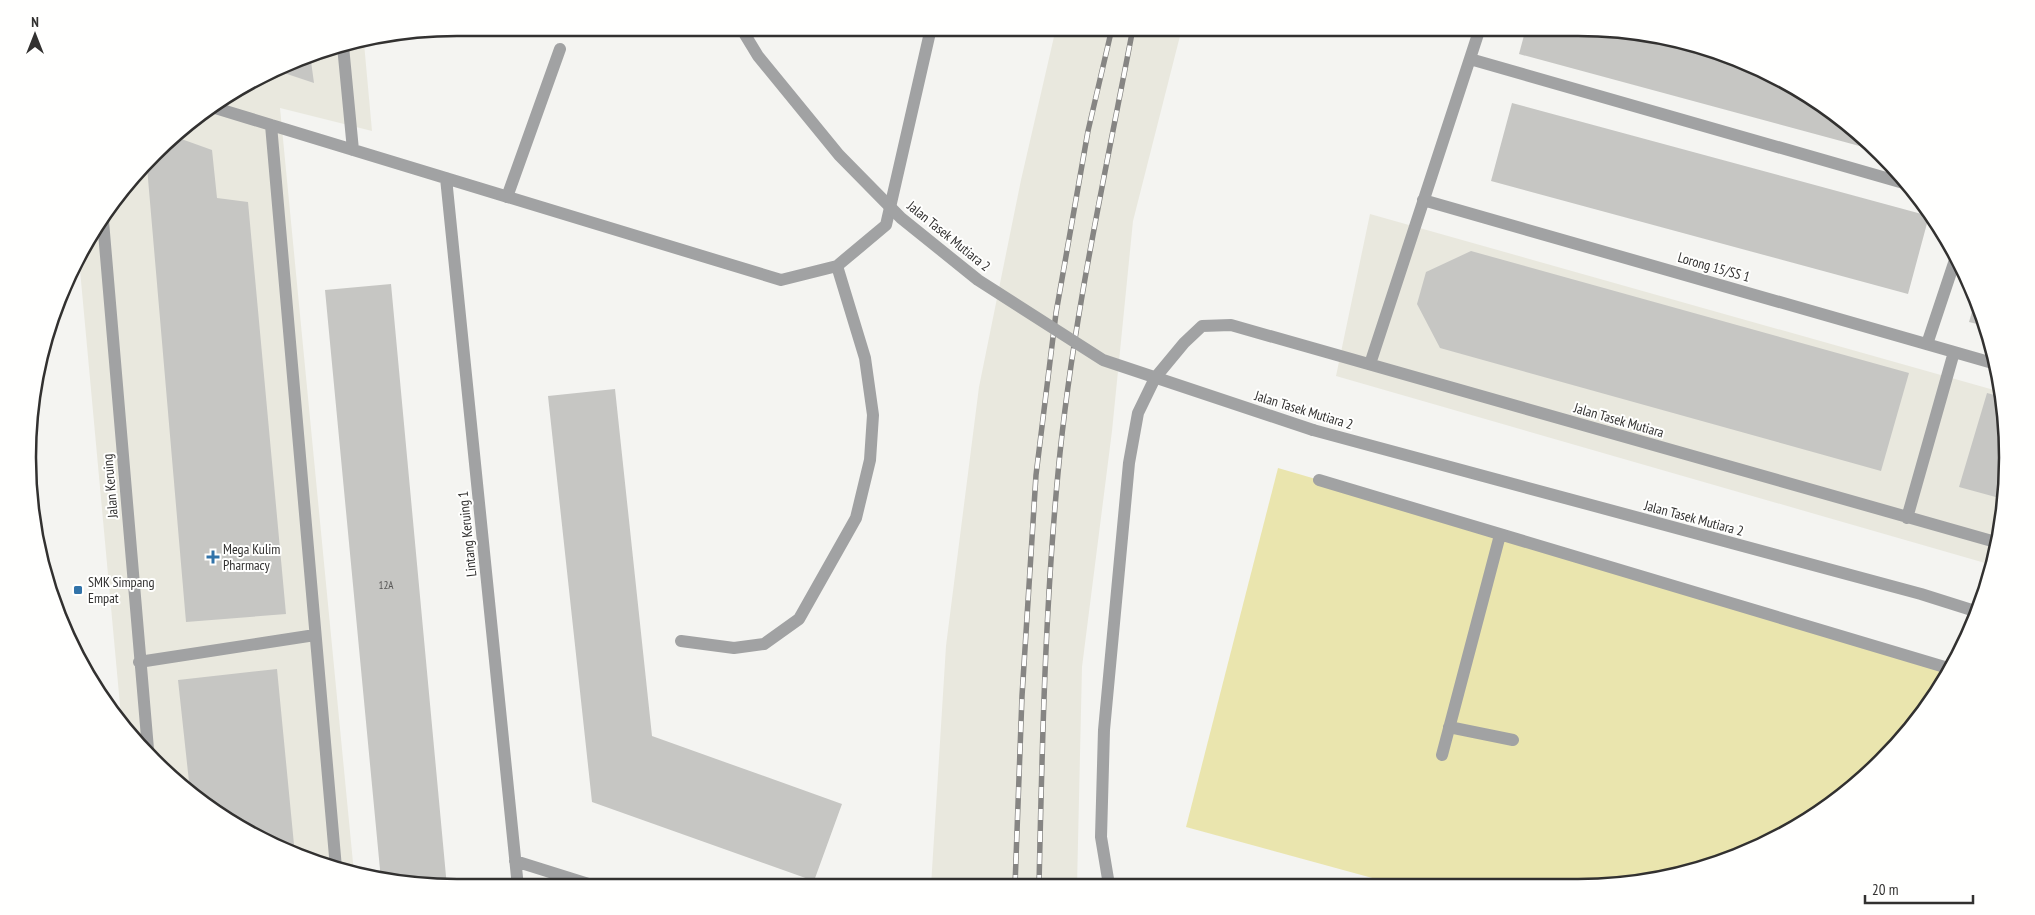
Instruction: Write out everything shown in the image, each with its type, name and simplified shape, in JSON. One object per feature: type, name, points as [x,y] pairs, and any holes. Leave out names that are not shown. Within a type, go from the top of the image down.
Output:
[{"type":"street","name":"Jalan Tasek Mutiara 2","points":[[746,36],[758,56],[839,155],[901,218],[978,280],[1103,360],[1313,430],[1921,594],[1970,610]]},
{"type":"street","points":[[220,109],[781,280],[837,266],[886,225],[929,36]]},
{"type":"street","points":[[1370,364],[1477,36]]},
{"type":"street","points":[[507,197],[560,49]]},
{"type":"street","points":[[344,52],[353,150]]},
{"type":"street","points":[[1470,59],[1894,180]]},
{"type":"street","points":[[271,125],[335,860]]},
{"type":"street","name":"Lintang Keruing 1","points":[[446,178],[517,879]]},
{"type":"street","name":"Lorong 15/SS 1","points":[[1423,200],[1988,362]]},
{"type":"street","name":"Jalan Keruing","points":[[104,229],[147,742]]},
{"type":"street","points":[[680,640],[734,648],[764,644],[799,619],[856,518],[870,460],[873,415],[865,358],[837,266]]},
{"type":"street","points":[[1927,344],[1953,267]]},
{"type":"street","name":"Jalan Tasek Mutiara","points":[[1108,879],[1101,837],[1104,730],[1129,463],[1138,413],[1155,378],[1184,343],[1202,326],[1231,325],[1991,542]]},
{"type":"street","points":[[1907,518],[1954,352]]},
{"type":"street","points":[[1319,480],[1943,666]]},
{"type":"street","points":[[1442,755],[1500,535]]},
{"type":"street","points":[[139,662],[315,635]]},
{"type":"street","points":[[1449,727],[1513,740]]},
{"type":"street","points":[[515,860],[573,879]]},
{"type":"shaded area","points":[[1054,36],[1180,36],[1133,221],[1112,431],[1082,667],[1077,879],[931,879],[946,646],[979,387],[1021,180]]},
{"type":"shaded area","points":[[364,47],[372,131],[280,108],[353,865],[296,847],[223,808],[201,792],[160,755],[121,711],[80,271],[107,223],[123,201],[160,160],[201,123],[247,93],[296,68]]},
{"type":"shaded area","points":[[1370,214],[1993,390],[1998,430],[1998,485],[1991,540],[1985,563],[1336,376]]},
{"type":"shaded area","points":[[1278,468],[1945,662],[1928,692],[1912,714],[1875,755],[1834,792],[1788,822],[1739,847],[1660,871],[1605,878],[1578,879],[1376,879],[1186,827]]},
{"type":"building","points":[[1524,36],[1605,37],[1660,44],[1687,51],[1739,68],[1788,93],[1834,123],[1861,146],[1519,54]]},
{"type":"building","points":[[311,63],[314,83],[285,73]]},
{"type":"building","points":[[1512,103],[1921,214],[1927,222],[1908,294],[1491,181]]},
{"type":"building","points":[[182,139],[212,150],[217,198],[248,202],[286,614],[186,622],[148,173]]},
{"type":"building","points":[[1471,251],[1909,373],[1881,471],[1440,348],[1417,304],[1426,272]]},
{"type":"building","points":[[391,284],[446,879],[380,872],[325,290]]},
{"type":"building","points":[[1972,311],[1977,324],[1969,322]]},
{"type":"building","points":[[615,389],[652,736],[842,804],[815,879],[808,879],[592,802],[548,396]]},
{"type":"building","points":[[1987,393],[1994,395],[1999,458],[1997,497],[1959,487]]},
{"type":"building","points":[[277,669],[294,846],[223,808],[189,782],[178,680]]},
{"type":"railway","points":[[1015,879],[1022,696],[1036,475],[1056,313],[1088,131],[1110,36]]},
{"type":"railway","points":[[1039,879],[1047,627],[1064,417],[1080,305],[1131,36]]},
{"type":"place","name":"Mega Kulim Pharmacy","points":[[213,557]]},
{"type":"place","name":"SMK Simpang Empat","points":[[78,590]]}]
